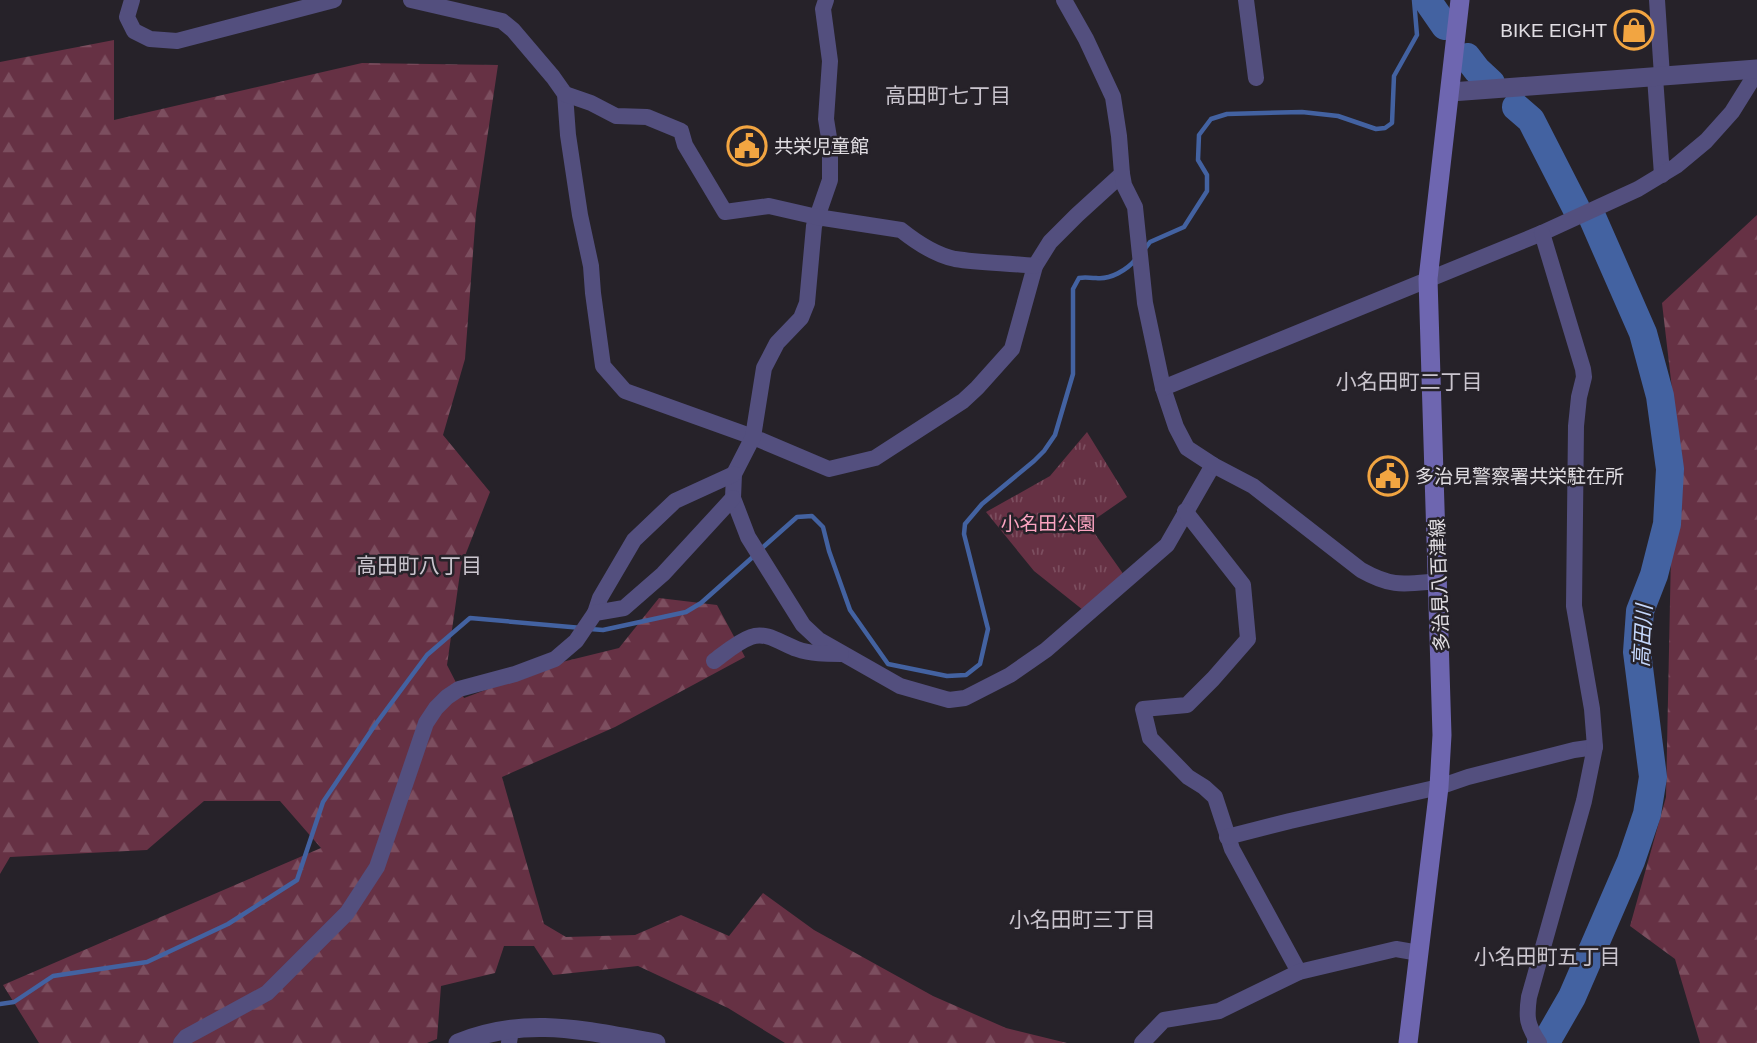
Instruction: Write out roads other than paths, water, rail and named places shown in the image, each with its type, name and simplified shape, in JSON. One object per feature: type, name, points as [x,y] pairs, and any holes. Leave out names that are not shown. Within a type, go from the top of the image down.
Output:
[{"type":"main road","name":"多治見八百津線","points":[[1408,1043],[1439,788],[1442,723],[1428,279],[1461,0]]},
{"type":"street","points":[[132,0],[127,17],[134,31],[150,39],[177,41],[334,0]]},
{"type":"street","points":[[411,0],[502,21],[513,30],[565,94],[568,135],[591,267],[603,366],[625,391],[752,437],[829,469],[875,458],[963,401],[977,388],[1012,349],[1035,266],[1050,242],[1122,174]]},
{"type":"street","points":[[826,0],[823,9],[830,61],[826,119],[830,144],[830,180],[814,226],[807,303],[801,318],[777,343],[764,368],[752,437],[734,474],[733,498],[752,543],[803,625],[819,640],[841,654],[900,686],[949,700],[965,698],[1010,675],[1046,650],[1167,545],[1213,465]]},
{"type":"street","points":[[1064,0],[1113,97],[1124,185],[1135,207],[1145,303],[1163,388],[1176,427],[1187,448],[1253,486],[1361,570],[1379,580],[1399,584],[1439,581]]},
{"type":"street","points":[[1246,0],[1256,78]]},
{"type":"street","points":[[1657,0],[1662,175]]},
{"type":"street","points":[[1163,388],[1401,292],[1639,189],[1676,166],[1706,141],[1732,112],[1757,71]]},
{"type":"street","points":[[1451,92],[1757,71]]},
{"type":"street","points":[[565,94],[616,116],[647,117],[681,131],[685,145],[725,212],[769,206],[817,217],[901,230],[931,250],[953,259],[1035,266]]},
{"type":"street","points":[[1535,1037],[1526,1015],[1529,997],[1584,801],[1595,747],[1592,709],[1574,606],[1576,426],[1584,377],[1542,233]]},
{"type":"street","points":[[181,1043],[186,1037],[267,993],[347,913],[377,867],[426,723],[447,696],[460,689],[515,674],[555,659],[578,638],[593,616],[600,598],[634,540],[675,501],[734,474]]},
{"type":"street","points":[[593,616],[624,608],[663,574],[733,498]]},
{"type":"street","points":[[1185,511],[1243,585],[1248,639],[1187,705],[1143,709],[1150,738],[1188,777],[1215,797],[1232,849],[1298,972]]},
{"type":"street","points":[[714,662],[753,636],[776,638],[798,650],[841,654]]},
{"type":"street","points":[[1227,837],[1439,788],[1468,777],[1595,747]]},
{"type":"street","points":[[1142,1043],[1164,1020],[1219,1010],[1298,972],[1396,949],[1419,953]]},
{"type":"street","points":[[458,1043],[475,1036],[510,1036],[523,1027],[561,1027],[656,1043]]},
{"type":"waterway","points":[[1144,250],[1150,242],[1184,227],[1207,191],[1207,175],[1198,160],[1199,135],[1211,119],[1227,114],[1302,112],[1338,116],[1376,129],[1385,128],[1392,123],[1394,76],[1417,35],[1414,0]]},
{"type":"waterway","name":"高田川","points":[[1427,0],[1445,26]]},
{"type":"waterway","name":"高田川","points":[[1467,57],[1491,83]]},
{"type":"waterway","name":"高田川","points":[[1516,107],[1531,120],[1576,208]]},
{"type":"waterway","name":"高田川","points":[[1541,1043],[1549,1037],[1572,997],[1631,861],[1647,814],[1653,777],[1637,652],[1640,611],[1654,575],[1667,524],[1670,469],[1660,396],[1643,333],[1593,219]]},
{"type":"waterway","points":[[761,549],[797,517],[812,516],[823,527],[850,610],[888,664],[947,676],[966,675],[980,664],[988,629],[964,534],[965,524],[982,504],[1034,461],[1055,435],[1073,374],[1073,289],[1079,278],[1112,276],[1136,259]]},
{"type":"waterway","points":[[590,629],[603,630],[686,612],[701,603],[755,555]]},
{"type":"waterway","points":[[0,1004],[14,1002],[53,976],[147,962],[228,924],[297,880],[323,802],[427,655],[470,618],[582,628]]},
{"type":"place","name":"BIKE EIGHT","points":[[1634,30]]},
{"type":"place","name":"共栄児童館","points":[[747,146]]},
{"type":"place","name":"多治見警察署共栄駐在所","points":[[1388,476]]},
{"type":"district","name":"高田町七丁目","points":[[948,96]]},
{"type":"district","name":"小名田町二丁目","points":[[1409,382]]},
{"type":"district","name":"高田町八丁目","points":[[419,566]]},
{"type":"district","name":"小名田町三丁目","points":[[1082,920]]},
{"type":"district","name":"小名田町五丁目","points":[[1547,957]]},
{"type":"park label","name":"小名田公園","points":[[1048,523]]}]
